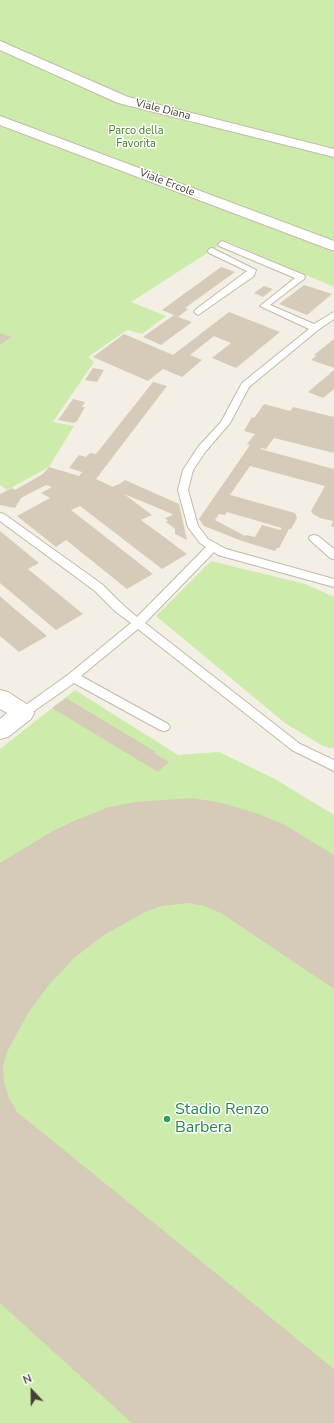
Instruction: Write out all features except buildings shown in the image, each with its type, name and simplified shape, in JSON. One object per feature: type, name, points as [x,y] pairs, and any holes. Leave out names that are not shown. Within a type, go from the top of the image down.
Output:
[{"type":"street","name":"Viale Diana","points":[[0,45],[123,100],[334,152]]},
{"type":"street","name":"Viale Ercole","points":[[0,120],[334,246]]},
{"type":"street","points":[[0,698],[23,713],[0,731]]},
{"type":"lane","points":[[222,244],[301,277],[264,306],[315,328]]},
{"type":"lane","points":[[198,312],[252,274],[252,270],[212,251]]},
{"type":"lane","points":[[334,315],[315,328],[245,385],[225,423],[202,449],[188,470],[183,490],[193,527],[204,541],[222,552],[334,583]]},
{"type":"lane","points":[[0,516],[99,588],[120,609],[296,747],[334,766]]},
{"type":"lane","points":[[314,538],[334,555]]},
{"type":"lane","points":[[23,713],[73,676],[138,623],[213,546]]},
{"type":"lane","points":[[73,676],[164,727]]},
{"type":"green space","name":"Parco della Favorita","points":[[0,0],[334,0],[334,287],[226,241],[131,302],[166,316],[142,334],[127,330],[88,357],[94,362],[53,422],[74,426],[49,467],[7,490],[0,485]]},
{"type":"green space","points":[[211,561],[305,584],[334,597],[334,749],[323,746],[285,723],[156,616]]},
{"type":"green space","name":"Stadio Renzo Barbera","points":[[75,690],[178,755],[219,752],[275,779],[334,815],[334,1423],[0,1423],[0,749]]},
{"type":"place","name":"Stadio Renzo Barbera","points":[[167,1119]]}]
